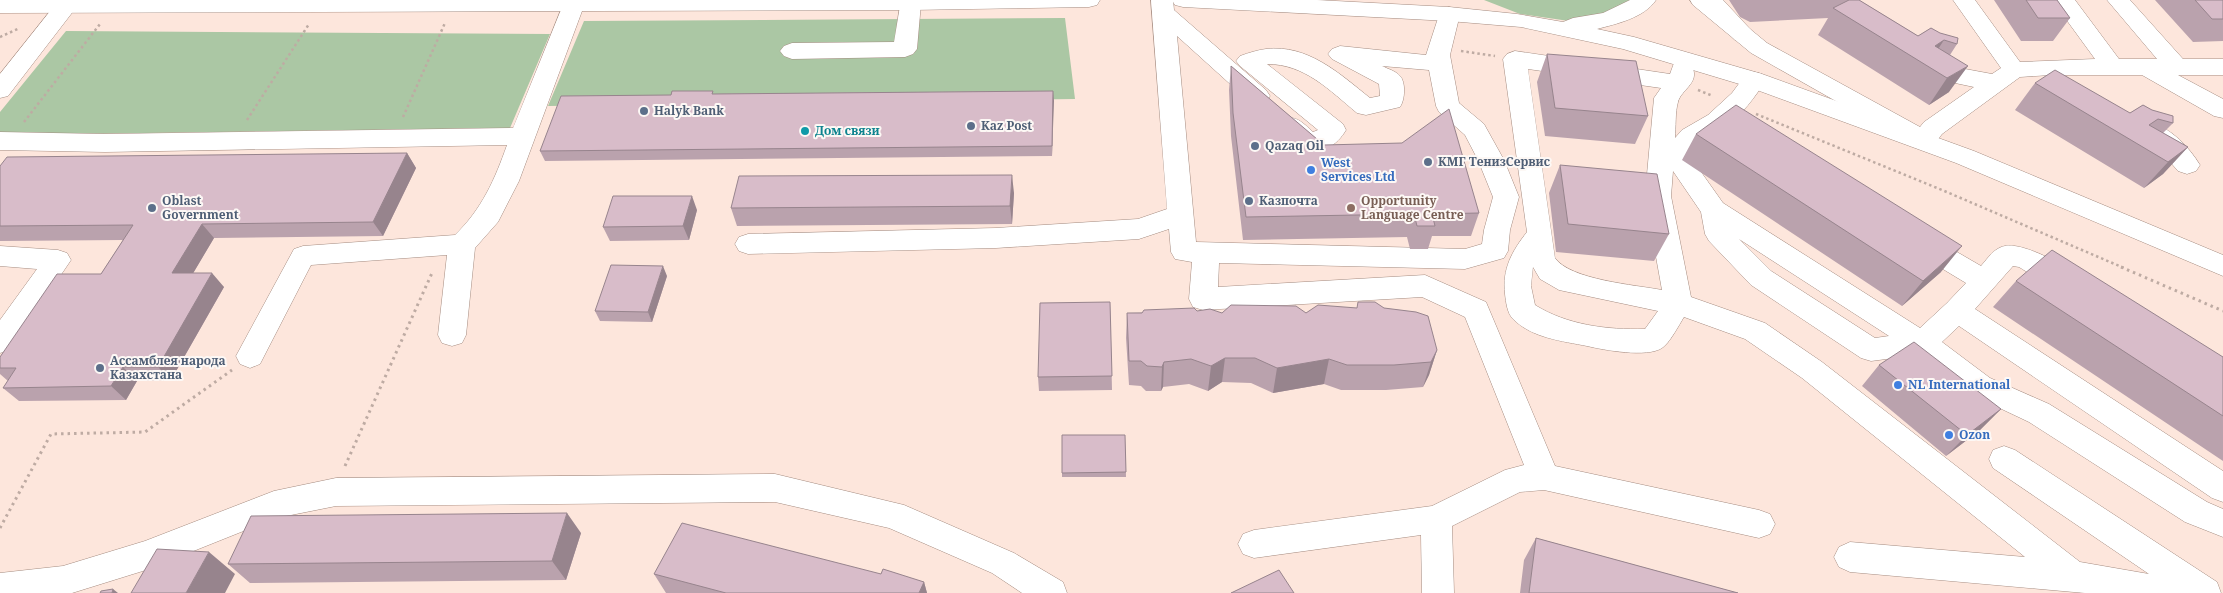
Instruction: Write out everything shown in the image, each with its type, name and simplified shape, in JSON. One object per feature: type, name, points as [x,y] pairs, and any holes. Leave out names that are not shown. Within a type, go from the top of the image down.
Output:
[{"type":"main road","points":[[0,6],[61,13],[380,2],[454,4],[575,2],[910,3],[1089,0]]},
{"type":"main road","points":[[1523,22],[1559,26],[1587,24],[1612,18],[1632,9],[1645,0]]},
{"type":"main road","points":[[1701,0],[1759,48],[1924,140]]},
{"type":"main road","points":[[1711,0],[1743,35]]},
{"type":"main road","points":[[1964,0],[2004,76]]},
{"type":"main road","points":[[2063,0],[2112,66]]},
{"type":"main road","points":[[2118,0],[2177,67]]},
{"type":"main road","points":[[250,356],[303,256],[453,245],[476,233],[500,198],[522,136],[575,2]]},
{"type":"main road","points":[[792,51],[906,49],[910,3]]},
{"type":"main road","points":[[1169,4],[1304,138],[1320,142],[1334,130],[1248,61],[1263,55],[1292,57],[1310,65],[1366,106],[1392,101],[1391,80],[1340,54],[1432,63],[1439,51],[1455,7]]},
{"type":"main road","points":[[1169,4],[1455,7],[1626,42],[1681,71]]},
{"type":"main road","points":[[1169,4],[1180,215],[1184,252],[1465,259],[1495,251],[1506,197],[1491,160],[1475,130],[1448,106],[1439,51]]},
{"type":"main road","points":[[0,90],[61,13]]},
{"type":"main road","points":[[2073,576],[1812,370],[1756,332],[1678,304],[1569,283],[1550,272],[1542,260],[1540,233],[1515,59],[1681,71],[1754,80],[1924,140],[2223,266]]},
{"type":"main road","points":[[2144,66],[2223,110]]},
{"type":"main road","points":[[2050,67],[2089,91]]},
{"type":"main road","points":[[1949,74],[2004,76],[2050,67],[2223,67]]},
{"type":"main road","points":[[1540,233],[1520,261],[1516,284],[1522,311],[1546,326],[1613,341],[1653,340],[1678,304],[1658,196],[1666,98],[1681,71]]},
{"type":"main road","points":[[1924,140],[1933,128],[2004,76]]},
{"type":"main road","points":[[1754,80],[1725,113],[1690,136],[1675,155],[1714,210],[1718,234],[1761,278],[1871,350],[1922,343],[1957,311],[2008,255],[2025,258],[2092,297]]},
{"type":"main road","points":[[1725,113],[1742,136]]},
{"type":"main road","points":[[2135,120],[2169,144],[2187,165]]},
{"type":"main road","points":[[4,141],[105,143],[233,142],[522,136]]},
{"type":"main road","points":[[748,244],[996,238],[1139,229],[1180,215]]},
{"type":"main road","points":[[1901,231],[1985,282]]},
{"type":"main road","points":[[452,335],[453,245]]},
{"type":"main road","points":[[1204,252],[1206,271],[1203,299],[1425,286],[1476,310],[1544,477]]},
{"type":"main road","points":[[0,256],[58,260],[0,342]]},
{"type":"main road","points":[[1957,311],[2223,488]]},
{"type":"main road","points":[[1922,343],[1980,386],[2039,413],[2196,512],[2223,523]]},
{"type":"main road","points":[[2004,459],[2205,593]]},
{"type":"main road","points":[[1254,544],[1436,519],[1516,479],[1544,477],[1759,524]]},
{"type":"main road","points":[[0,588],[63,581],[146,555],[274,505],[336,492],[775,488],[893,515],[1003,563],[1051,593]]},
{"type":"main road","points":[[1436,519],[1438,593]]},
{"type":"main road","points":[[1850,558],[2073,576],[2172,593]]},
{"type":"path","points":[[393,138],[454,4]]},
{"type":"path","points":[[0,37],[61,13],[101,22],[4,141]]},
{"type":"path","points":[[233,142],[311,20]]},
{"type":"path","points":[[1439,51],[1515,59]]},
{"type":"path","points":[[1681,71],[1725,113],[1942,190],[2223,311]]},
{"type":"path","points":[[336,492],[345,465],[453,245]]},
{"type":"path","points":[[0,528],[52,434],[145,432],[250,356]]},
{"type":"green space","points":[[1484,0],[1640,0],[1629,8],[1569,21],[1520,14]]},
{"type":"green space","points":[[1065,18],[1075,99],[548,106],[584,21]]},
{"type":"green space","points":[[66,31],[550,34],[510,128],[0,135],[0,112]]},
{"type":"building","points":[[1849,0],[1859,0],[1918,36],[1931,28],[1940,33],[1958,38],[1957,44],[1944,40],[1935,46],[1968,66],[1947,78],[1833,8]]},
{"type":"building","points":[[2026,0],[2057,0],[2070,18],[2038,18]]},
{"type":"building","points":[[2195,0],[2223,0],[2223,19],[2212,19]]},
{"type":"building","points":[[1547,54],[1636,61],[1648,116],[1555,108]]},
{"type":"building","points":[[1231,66],[1324,145],[1402,143],[1449,109],[1479,213],[1432,214],[1435,226],[1417,226],[1414,214],[1246,217],[1233,113]]},
{"type":"building","points":[[2055,70],[2130,113],[2143,105],[2152,110],[2173,116],[2173,123],[2158,119],[2149,125],[2188,147],[2168,162],[2035,83]]},
{"type":"building","name":"Дом связи","points":[[672,91],[713,91],[712,94],[1053,91],[1052,146],[540,151],[561,96],[671,95]]},
{"type":"building","points":[[1736,105],[1962,246],[1923,281],[1696,134]]},
{"type":"building","points":[[407,153],[373,222],[202,224],[172,273],[212,273],[158,367],[123,367],[111,386],[3,388],[16,368],[0,368],[0,357],[57,274],[101,274],[133,225],[0,226],[0,166],[7,157]]},
{"type":"building","points":[[1560,165],[1657,174],[1669,234],[1568,224]]},
{"type":"building","points":[[1012,175],[1010,206],[731,208],[739,176]]},
{"type":"building","points":[[613,196],[692,196],[683,226],[603,227]]},
{"type":"building","points":[[2052,250],[2223,357],[2223,416],[2016,281]]},
{"type":"building","points":[[611,265],[663,266],[648,312],[595,311]]},
{"type":"building","points":[[1110,302],[1112,376],[1038,377],[1040,303]]},
{"type":"building","points":[[1358,302],[1375,302],[1384,308],[1416,312],[1428,316],[1437,350],[1431,362],[1394,365],[1347,365],[1329,359],[1277,368],[1255,358],[1225,358],[1211,366],[1191,359],[1164,362],[1162,367],[1147,366],[1141,361],[1129,361],[1127,313],[1142,313],[1144,310],[1194,308],[1197,311],[1210,309],[1222,313],[1231,305],[1296,306],[1306,313],[1318,305],[1357,308]]},
{"type":"building","points":[[1914,342],[2001,409],[1967,435],[1879,365]]},
{"type":"building","points":[[1062,435],[1125,435],[1126,472],[1062,473]]},
{"type":"building","points":[[567,513],[552,561],[228,564],[251,516]]},
{"type":"building","points":[[682,523],[881,574],[883,569],[924,582],[919,593],[726,593],[654,574]]},
{"type":"building","points":[[1536,538],[1738,593],[1529,593]]},
{"type":"building","points":[[157,549],[209,552],[186,593],[131,593]]},
{"type":"building","points":[[1279,570],[1294,593],[1231,593]]},
{"type":"building","points":[[113,589],[112,593],[100,593],[101,591]]},
{"type":"place","name":"Halyk Bank","points":[[644,111]]},
{"type":"place","name":"Kaz Post","points":[[971,126]]},
{"type":"place","name":"Дом связи","points":[[805,131]]},
{"type":"place","name":"Qazaq Oil","points":[[1255,146]]},
{"type":"place","name":"КМГ ТенизСервис","points":[[1428,162]]},
{"type":"place","name":"West Services Ltd","points":[[1311,170]]},
{"type":"place","name":"Казпочта","points":[[1249,201]]},
{"type":"place","name":"Oblast Government","points":[[152,208]]},
{"type":"place","name":"Opportunity Language Centre","points":[[1351,208]]},
{"type":"place","name":"Ассамблея народа Казахстана","points":[[100,368]]},
{"type":"place","name":"NL International","points":[[1898,385]]},
{"type":"place","name":"Ozon","points":[[1949,435]]}]
